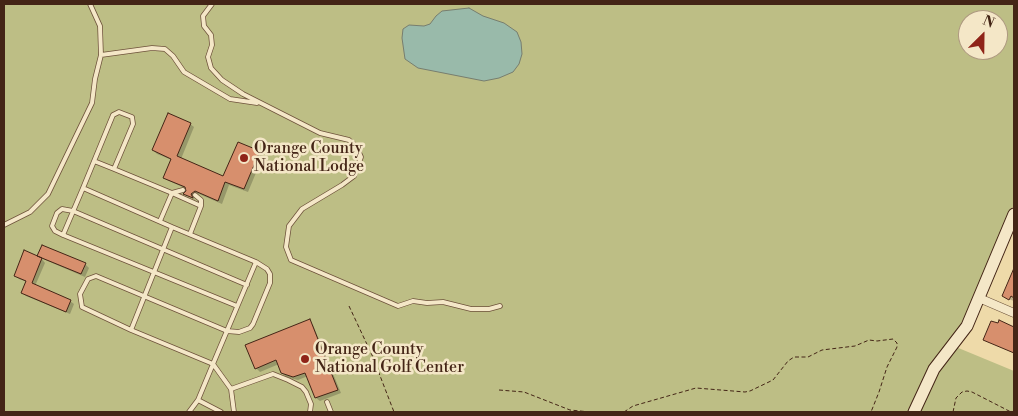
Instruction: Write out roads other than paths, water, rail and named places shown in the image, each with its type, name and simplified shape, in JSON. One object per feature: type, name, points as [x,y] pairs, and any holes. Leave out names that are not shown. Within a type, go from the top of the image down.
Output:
[{"type":"street","points":[[914,412],[934,369],[964,331],[1014,214]]},
{"type":"street","points":[[979,298],[1014,313]]},
{"type":"lane","points":[[4,226],[30,212],[48,194],[92,103],[101,55],[100,26],[90,4]]},
{"type":"lane","points":[[212,4],[203,16],[204,26],[211,35],[212,45],[208,57],[211,68],[226,83],[262,103],[320,133],[349,140],[356,146],[361,157],[354,176],[302,209],[289,226],[286,247],[291,260],[398,306],[413,300],[427,303],[444,302],[471,309],[489,310],[500,306]]},
{"type":"lane","points":[[101,55],[152,48],[165,49],[174,56],[184,72],[230,99],[262,103]]},
{"type":"lane","points":[[63,236],[115,113],[119,112],[132,117],[133,124],[114,169]]},
{"type":"lane","points":[[94,161],[201,206]]},
{"type":"lane","points":[[83,188],[256,262],[262,265],[270,274],[268,288],[250,328],[240,332],[227,331],[96,276],[88,279],[80,294],[82,306],[132,330],[213,364],[231,389],[234,412]]},
{"type":"lane","points":[[160,221],[172,194],[183,190]]},
{"type":"lane","points":[[190,234],[201,206],[201,200],[195,195]]},
{"type":"lane","points":[[238,306],[63,236],[52,229],[54,218],[59,210],[73,211],[247,284]]},
{"type":"lane","points":[[132,330],[172,227]]},
{"type":"lane","points":[[189,412],[198,400],[256,262]]},
{"type":"lane","points":[[231,389],[273,374],[302,387],[311,404],[310,412]]},
{"type":"lane","points":[[198,400],[221,412]]},
{"type":"lane","points":[[327,402],[330,412]]},
{"type":"place","name":"Orange County National Lodge","points":[[244,158]]},
{"type":"place","name":"Orange County National Golf Center","points":[[305,359]]}]
